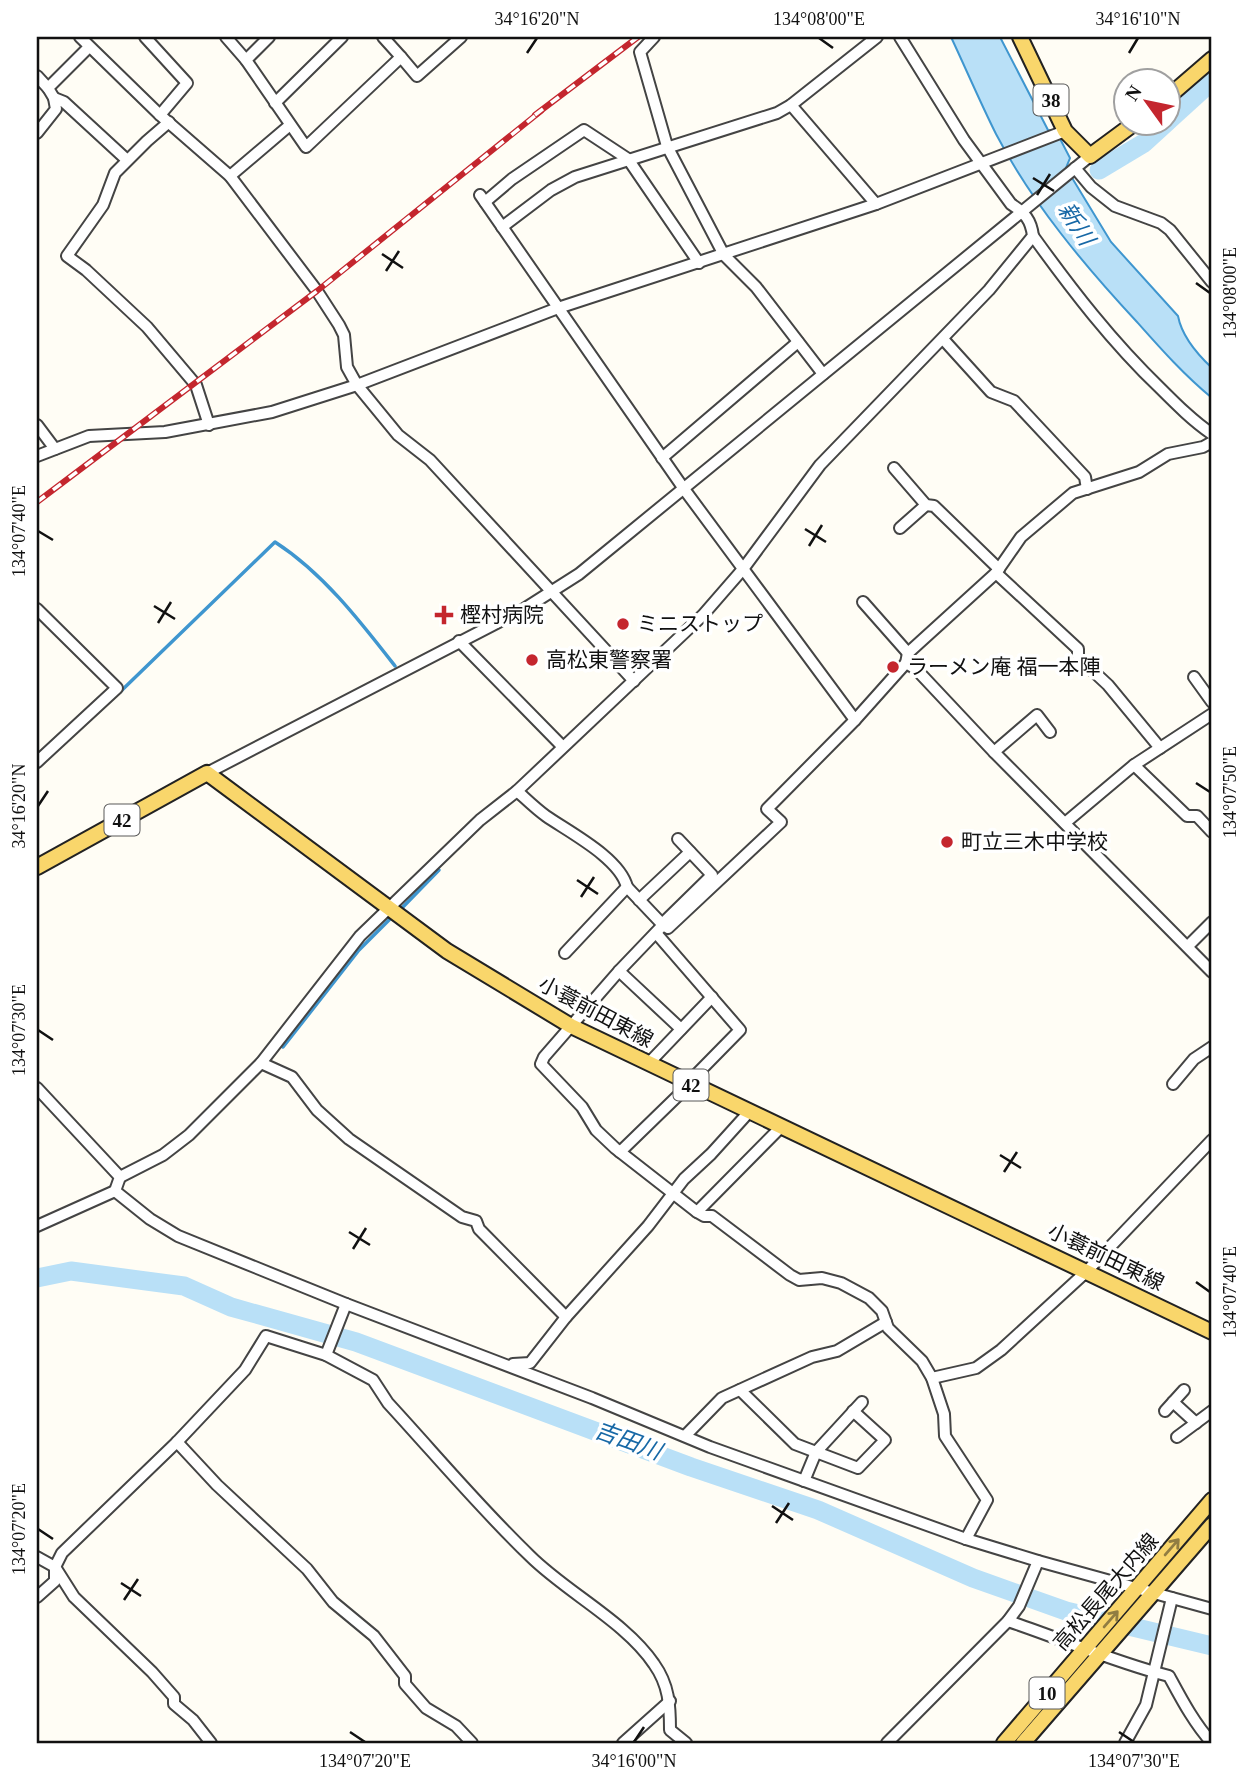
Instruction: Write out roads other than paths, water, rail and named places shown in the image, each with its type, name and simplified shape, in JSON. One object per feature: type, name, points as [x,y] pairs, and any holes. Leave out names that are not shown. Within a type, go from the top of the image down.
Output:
[{"type":"main road","name":"38","points":[[1020,37],[1062,132],[1074,143],[1079,165]]},
{"type":"main road","points":[[1182,85],[1212,59]]},
{"type":"main road","points":[[1079,165],[1117,136]]},
{"type":"main road","name":"42","points":[[37,867],[207,773]]},
{"type":"main road","name":"小蓑前田東線","points":[[207,773],[447,951],[571,1026],[1212,1332]]},
{"type":"main road","name":"高松長尾大内線","points":[[1004,1743],[1095,1648],[1142,1594],[1212,1500]]},
{"type":"main road","name":"高松長尾大内線","points":[[1142,1594],[1212,1525]]},
{"type":"main road","name":"高松長尾大内線","points":[[1023,1743],[1095,1648]]},
{"type":"street","points":[[79,37],[230,176],[317,291],[339,325],[344,334],[347,367],[357,385],[398,435],[429,460],[634,681]]},
{"type":"street","points":[[145,37],[187,83],[164,118],[115,173],[103,205],[67,256],[86,270],[147,327],[196,384],[209,425]]},
{"type":"street","points":[[226,37],[246,60],[306,147],[401,57]]},
{"type":"street","points":[[246,60],[269,37]]},
{"type":"street","points":[[275,103],[342,37]]},
{"type":"street","points":[[383,37],[418,76],[461,37]]},
{"type":"street","points":[[654,37],[640,52],[667,146],[724,255],[756,287],[823,374]]},
{"type":"street","points":[[502,227],[551,190],[575,177],[777,113],[791,105],[877,37]]},
{"type":"street","points":[[900,37],[981,163],[1012,204],[1022,211],[1031,223],[1033,236],[1082,304],[1143,372],[1194,421],[1212,434]]},
{"type":"street","points":[[51,93],[89,47]]},
{"type":"street","points":[[37,76],[51,93],[127,160]]},
{"type":"street","points":[[37,133],[56,109],[51,93]]},
{"type":"street","points":[[791,105],[876,204]]},
{"type":"street","points":[[230,176],[290,125]]},
{"type":"street","points":[[699,263],[628,159],[584,130],[483,198],[684,489],[855,720]]},
{"type":"street","points":[[37,456],[89,436],[165,432],[272,412],[357,385],[558,308],[876,204],[1062,132]]},
{"type":"street","points":[[207,773],[524,609],[579,575],[1079,165],[1091,187],[1115,206],[1161,223],[1170,230],[1212,282]]},
{"type":"street","points":[[116,1191],[120,1177],[163,1155],[189,1135],[261,1063],[360,936],[480,820],[517,791],[702,615],[743,569],[820,465],[989,290],[1033,236]]},
{"type":"street","points":[[943,339],[991,392],[1014,401],[1085,477],[1087,489]]},
{"type":"street","points":[[662,458],[798,342]]},
{"type":"street","points":[[37,425],[55,449]]},
{"type":"street","points":[[661,928],[668,928],[781,822],[767,809],[855,720],[907,658],[997,571],[1021,537],[1073,494],[1139,472],[1168,454],[1203,447],[1212,442]]},
{"type":"street","points":[[894,468],[926,505],[934,506],[1078,649],[1078,657],[1108,685],[1160,748]]},
{"type":"street","points":[[900,528],[926,505]]},
{"type":"street","points":[[863,602],[916,669],[994,752],[1211,967]]},
{"type":"street","points":[[37,609],[117,688],[37,762]]},
{"type":"street","points":[[459,641],[562,746]]},
{"type":"street","points":[[1194,677],[1212,702]]},
{"type":"street","points":[[1065,823],[1134,765],[1212,714]]},
{"type":"street","points":[[994,752],[1037,715],[1050,732]]},
{"type":"street","points":[[1134,765],[1187,816],[1196,816],[1212,832]]},
{"type":"street","points":[[517,791],[544,815],[594,847],[625,879],[627,887],[740,1030],[620,1152]]},
{"type":"street","points":[[678,839],[712,875],[619,971],[544,1057],[541,1064],[582,1107],[596,1130],[697,1212],[712,1216],[789,1275],[799,1280],[822,1279],[841,1283],[869,1298],[882,1311],[888,1328],[922,1361],[932,1378],[944,1414],[945,1436],[987,1500],[965,1539]]},
{"type":"street","points":[[639,900],[690,852]]},
{"type":"street","points":[[565,953],[627,887]]},
{"type":"street","points":[[1188,946],[1212,922]]},
{"type":"street","points":[[619,971],[681,1029]]},
{"type":"street","points":[[648,1064],[712,997]]},
{"type":"street","points":[[1173,1084],[1194,1059],[1212,1047]]},
{"type":"street","points":[[261,1063],[292,1077],[317,1110],[349,1139],[462,1217],[476,1221],[479,1229],[566,1317]]},
{"type":"street","points":[[37,1088],[120,1177]]},
{"type":"street","points":[[506,1364],[530,1363],[566,1317],[648,1226],[673,1192],[749,1112]]},
{"type":"street","points":[[697,1212],[780,1127]]},
{"type":"street","points":[[932,1378],[976,1368],[1001,1350],[1087,1271],[1212,1140]]},
{"type":"street","points":[[37,1226],[116,1191]]},
{"type":"street","points":[[116,1191],[150,1219],[178,1236],[685,1437],[965,1539],[1171,1604],[1212,1609]]},
{"type":"street","points":[[326,1355],[346,1304]]},
{"type":"street","points":[[685,1437],[722,1398],[812,1357],[837,1351],[886,1322]]},
{"type":"street","points":[[37,1597],[55,1581],[55,1567],[62,1553],[177,1441],[245,1370],[266,1336],[326,1355],[373,1380],[388,1403],[531,1557],[619,1628],[652,1661],[663,1678],[670,1701],[670,1730],[686,1743]]},
{"type":"street","points":[[740,1390],[795,1444],[858,1468],[885,1440],[853,1411]]},
{"type":"street","points":[[1184,1390],[1169,1406],[1196,1423]]},
{"type":"street","points":[[804,1481],[816,1452],[862,1402]]},
{"type":"street","points":[[1177,1437],[1212,1411]]},
{"type":"street","points":[[177,1441],[217,1485],[307,1569],[333,1602],[374,1636],[405,1676],[405,1684],[426,1708],[457,1726],[472,1743]]},
{"type":"street","points":[[37,1557],[55,1567],[74,1597],[152,1672],[174,1697],[174,1704],[193,1720],[211,1743]]},
{"type":"street","points":[[887,1743],[1008,1621],[1018,1606],[1038,1561]]},
{"type":"street","points":[[1125,1743],[1146,1704],[1171,1604]]},
{"type":"street","points":[[1008,1621],[1095,1648],[1169,1676],[1193,1715],[1195,1724],[1212,1743]]},
{"type":"street","points":[[623,1743],[670,1701]]},
{"type":"water","name":"新川","points":[[951,37],[1000,37],[1048,130],[1056,131],[1070,158],[1066,168],[1111,242],[1178,316],[1191,345],[1212,368],[1212,398],[1173,362],[1117,300],[1042,209],[996,134]]},
{"type":"waterway","points":[[1182,108],[1212,81]]},
{"type":"waterway","points":[[1099,170],[1152,136]]},
{"type":"waterway","points":[[120,692],[275,542],[293,554],[325,583],[395,666]]},
{"type":"waterway","points":[[400,910],[439,870]]},
{"type":"waterway","points":[[283,1047],[359,950],[394,915]]},
{"type":"waterway","name":"吉田川","points":[[37,1278],[71,1271],[184,1286],[231,1307],[356,1342],[691,1467],[818,1510],[973,1578],[1066,1611],[1212,1646]]},
{"type":"railway","points":[[535,115],[638,37]]},
{"type":"railway","points":[[37,502],[317,291],[541,111]]},
{"type":"place","name":"樫村病院","points":[[444,615]]},
{"type":"place","name":"ミニストップ","points":[[623,624]]},
{"type":"place","name":"高松東警察署","points":[[532,660]]},
{"type":"place","name":"ラーメン庵 福一本陣","points":[[893,667]]},
{"type":"place","name":"町立三木中学校","points":[[947,842]]}]
